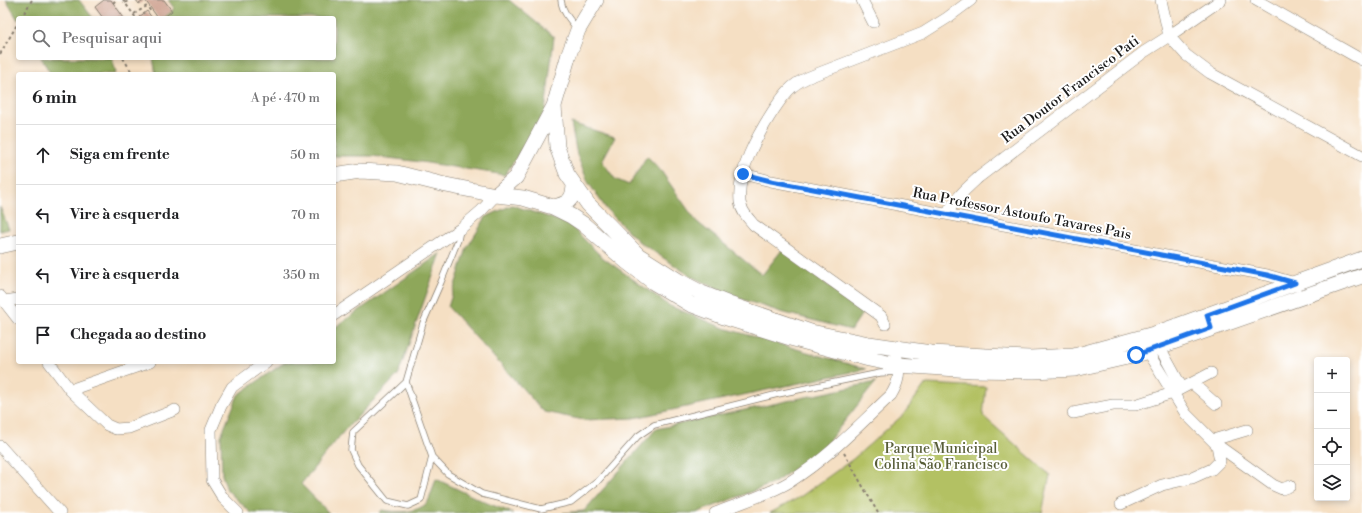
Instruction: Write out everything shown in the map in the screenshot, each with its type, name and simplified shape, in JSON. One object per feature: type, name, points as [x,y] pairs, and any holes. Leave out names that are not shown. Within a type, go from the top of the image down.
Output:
[{"type":"main road","points":[[496,195],[516,177],[554,106],[569,54],[578,30],[596,0]]},
{"type":"main road","points":[[554,106],[557,147],[566,174],[593,210],[638,254],[658,268],[702,293],[811,332],[896,349],[931,353],[1075,362],[1154,334],[1209,322]]},
{"type":"main road","points":[[534,143],[546,141],[557,147]]},
{"type":"main road","points":[[336,175],[360,171],[397,173],[496,195],[523,198],[553,207],[577,220],[653,282],[690,304],[724,317],[794,339],[898,368],[1034,371],[1075,362],[1136,355],[1153,349],[1209,322],[1297,290],[1362,260]]},
{"type":"main road","points":[[516,177],[517,186],[523,198]]},
{"type":"main road","points":[[553,207],[570,200],[573,194],[574,186]]},
{"type":"main road","points":[[0,246],[16,242]]},
{"type":"main road","points":[[1297,290],[1362,276]]},
{"type":"street","points":[[862,0],[874,22]]},
{"type":"street","points":[[885,324],[881,316],[754,225],[745,215],[740,203],[743,174],[760,132],[780,101],[791,88],[801,80],[923,33],[947,18],[971,0]]},
{"type":"street","points":[[1161,0],[1169,36],[1186,55],[1210,73],[1362,156]]},
{"type":"street","name":"Rua Doutor Francisco Pati","points":[[948,214],[959,195],[979,177],[1144,52],[1221,0]]},
{"type":"street","points":[[1256,0],[1362,60]]},
{"type":"street","name":"Rua Professor Astoufo Tavares Pais","points":[[743,174],[778,182],[1267,275],[1297,290]]},
{"type":"street","points":[[336,314],[460,229],[481,212],[496,195]]},
{"type":"street","points":[[2,299],[16,299]]},
{"type":"street","points":[[2,299],[16,316]]},
{"type":"street","points":[[715,513],[768,493],[790,481],[814,464],[838,443],[890,395],[897,384],[898,368],[896,349]]},
{"type":"street","points":[[1153,349],[1182,388],[1186,414],[1215,443],[1278,487],[1282,489],[1290,486]]},
{"type":"street","points":[[51,364],[70,390],[107,425],[116,429],[129,428],[175,410]]},
{"type":"street","points":[[70,390],[144,364]]},
{"type":"street","points":[[238,513],[223,498],[212,480],[211,430],[220,406],[232,387],[263,364]]},
{"type":"street","points":[[1074,413],[1113,405],[1135,405],[1182,388],[1211,373]]},
{"type":"street","points":[[1182,388],[1216,404]]},
{"type":"street","points":[[1215,443],[1247,430]]},
{"type":"street","points":[[1121,504],[1162,484],[1192,478],[1212,469],[1220,461],[1215,443]]},
{"type":"street","points":[[0,446],[60,513]]},
{"type":"lane","points":[[561,0],[561,6],[578,30]]},
{"type":"lane","points":[[432,457],[421,500],[408,506],[387,501],[358,465],[351,450],[353,432],[406,382],[424,323],[458,240],[460,229]]},
{"type":"lane","points":[[406,382],[432,457],[448,474],[482,494],[541,509],[570,502],[598,482],[638,436],[654,425],[778,394],[898,368]]},
{"type":"path","points":[[22,16],[32,0]]},
{"type":"path","points":[[113,3],[116,0]]},
{"type":"path","points":[[129,0],[124,1],[134,14],[147,6],[151,12]]},
{"type":"path","points":[[0,54],[16,26]]},
{"type":"path","points":[[124,60],[132,72]]},
{"type":"path","points":[[838,443],[878,513]]},
{"type":"green space","points":[[6,0],[79,0],[91,16],[16,16]]},
{"type":"green space","points":[[168,0],[509,0],[554,37],[545,112],[505,175],[372,156],[336,156],[336,72],[156,72],[153,60],[336,60],[336,16],[166,16],[174,8]]},
{"type":"green space","points":[[42,60],[113,60],[116,72],[50,72]]},
{"type":"green space","points":[[571,123],[615,137],[602,161],[615,179],[629,185],[647,156],[661,171],[696,221],[762,275],[782,250],[863,312],[851,330],[781,312],[735,297],[692,277],[638,241],[607,210],[588,182],[577,155]]},
{"type":"green space","points":[[512,205],[569,224],[602,257],[670,306],[724,328],[866,369],[634,418],[584,420],[544,412],[448,307],[467,248],[486,217]]},
{"type":"green space","points":[[0,207],[9,229],[0,231]]},
{"type":"green space","points":[[441,253],[398,375],[344,431],[301,484],[329,513],[251,513],[227,490],[222,475],[221,436],[238,395],[282,364],[336,364],[336,327]]},
{"type":"green space","points":[[876,382],[823,448],[774,483],[696,513],[563,513],[584,511],[656,429]]},
{"type":"green space","name":"Parque Municipal Colina São Francisco","points":[[927,384],[986,387],[983,416],[1050,475],[1042,513],[770,513],[800,497],[853,459],[903,415]]},
{"type":"green space","points":[[436,479],[487,503],[513,513],[379,513],[382,510],[394,512],[418,509],[427,503]]},
{"type":"building","points":[[104,0],[111,0],[123,16],[102,16],[95,7]]},
{"type":"building","points":[[136,0],[145,0],[139,4]]},
{"type":"building","points":[[145,0],[164,0],[172,11],[166,16],[157,16]]},
{"type":"building","points":[[147,11],[151,16],[140,16]]},
{"type":"route","points":[[743,174],[771,181],[1267,275],[1295,283],[1207,315],[1211,328],[1136,355]]}]
